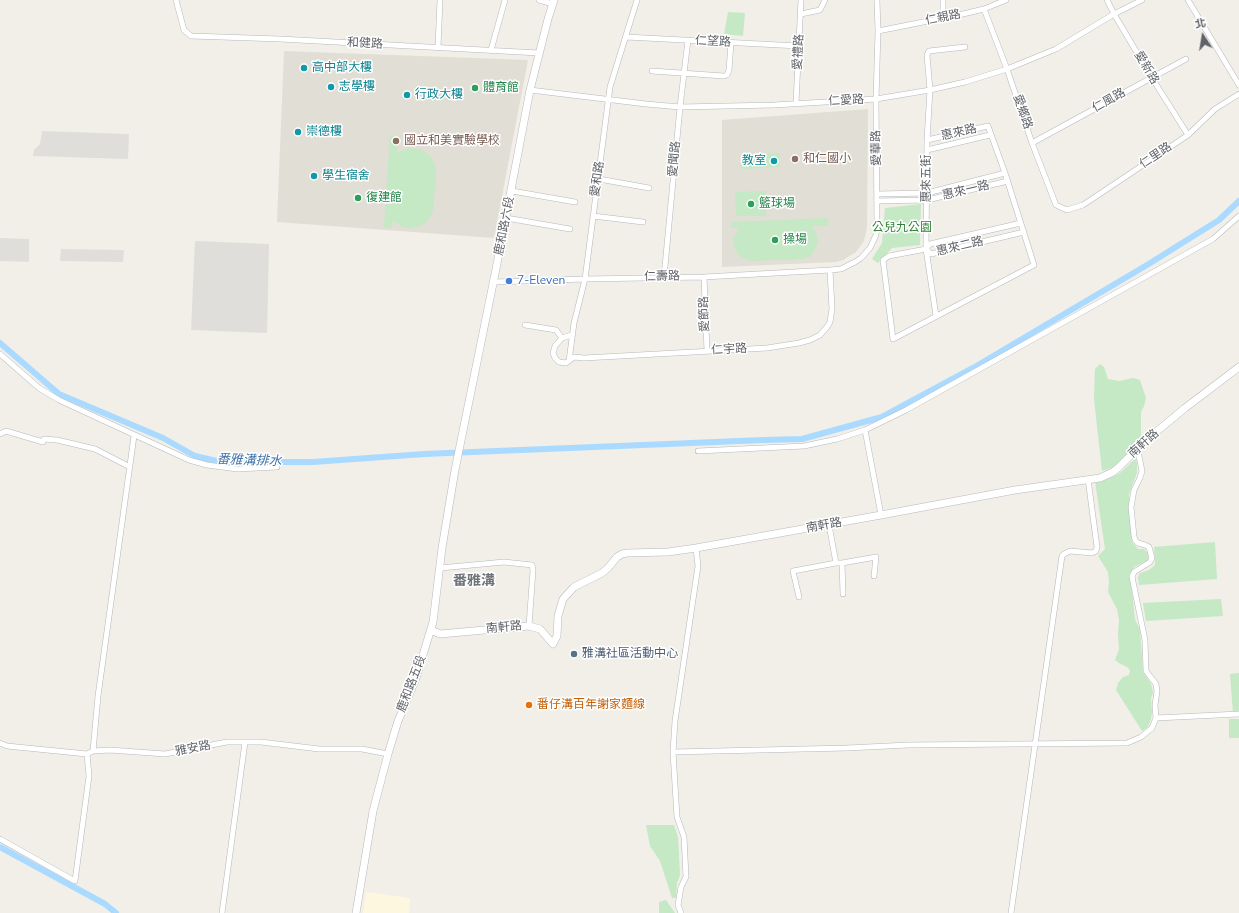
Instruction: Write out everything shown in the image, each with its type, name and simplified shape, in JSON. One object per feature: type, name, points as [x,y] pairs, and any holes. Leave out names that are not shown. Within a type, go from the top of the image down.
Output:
[{"type":"main road","name":"鹿和路六段","points":[[459,453],[512,191],[530,90],[553,2]]},
{"type":"main road","name":"南軒路","points":[[431,630],[440,634],[529,626],[540,629],[553,644],[557,636],[558,616],[563,599],[574,587],[602,573],[622,554],[668,552],[696,548],[881,516],[1016,490],[1100,478],[1113,472],[1135,450],[1185,408],[1239,367]]},
{"type":"main road","name":"鹿和路五段","points":[[356,913],[373,811],[388,754],[398,721],[415,681],[431,630],[446,523],[459,453]]},
{"type":"street","name":"和健路","points":[[176,0],[184,30],[191,36],[539,53]]},
{"type":"street","points":[[438,47],[440,0]]},
{"type":"street","points":[[491,50],[505,0]]},
{"type":"street","points":[[539,0],[553,2]]},
{"type":"street","name":"愛和路","points":[[569,361],[572,335],[585,279],[610,88],[637,0]]},
{"type":"street","name":"愛禮路","points":[[796,103],[801,0]]},
{"type":"street","points":[[801,14],[820,10],[825,0]]},
{"type":"street","name":"愛華路","points":[[830,270],[840,269],[855,262],[865,254],[873,242],[877,228],[877,0]]},
{"type":"street","points":[[943,0],[943,18]]},
{"type":"street","name":"仁親路","points":[[878,31],[984,9],[1006,0]]},
{"type":"street","name":"愛新路","points":[[1107,0],[1152,78],[1188,135]]},
{"type":"street","name":"仁愛路","points":[[530,90],[680,107],[760,106],[876,99],[930,90],[965,82],[1007,69],[1056,48],[1114,14],[1142,0]]},
{"type":"street","points":[[1188,0],[1239,85]]},
{"type":"street","name":"愛鄉路","points":[[984,9],[1056,205],[1067,210]]},
{"type":"street","name":"仁望路","points":[[626,37],[799,46]]},
{"type":"street","name":"愛聞路","points":[[664,277],[680,107],[688,40]]},
{"type":"street","points":[[652,71],[727,75],[729,70],[732,43]]},
{"type":"street","name":"惠來五街","points":[[936,316],[926,249],[927,140],[930,90],[927,53],[934,50],[965,47]]},
{"type":"street","name":"仁風路","points":[[1032,143],[1186,59]]},
{"type":"street","name":"仁里路","points":[[1067,210],[1083,205],[1188,135],[1215,109],[1239,94]]},
{"type":"street","name":"惠來路","points":[[927,140],[988,126],[990,135],[927,150]]},
{"type":"street","points":[[926,249],[889,256],[883,260],[893,339],[1034,265],[1008,181],[990,135]]},
{"type":"street","name":"惠來一路","points":[[877,194],[927,193],[1005,173]]},
{"type":"street","points":[[598,179],[649,188]]},
{"type":"street","name":"惠來一路","points":[[877,201],[927,200],[1008,181]]},
{"type":"street","points":[[512,191],[575,202]]},
{"type":"street","points":[[593,216],[643,222]]},
{"type":"street","points":[[698,451],[804,446],[837,439],[865,430],[906,410],[1213,239],[1239,216]]},
{"type":"street","points":[[506,218],[570,229]]},
{"type":"street","name":"惠來二路","points":[[1021,223],[930,244],[926,249],[931,254],[1024,232]]},
{"type":"street","name":"仁壽路","points":[[494,282],[704,277],[830,270]]},
{"type":"street","name":"仁宇路","points":[[569,361],[574,357],[584,358],[774,347],[810,340],[820,335],[827,327],[831,316],[832,298],[830,270]]},
{"type":"street","name":"愛節路","points":[[704,277],[707,351]]},
{"type":"street","points":[[526,325],[556,330],[562,338]]},
{"type":"street","points":[[569,361],[566,363],[559,362],[555,358],[554,353],[555,346],[562,338],[572,335]]},
{"type":"street","points":[[0,354],[48,394],[134,436],[189,460],[207,465],[237,469],[277,467]]},
{"type":"street","points":[[865,430],[881,516]]},
{"type":"street","points":[[0,434],[6,431],[43,442],[44,439],[57,440],[95,449],[130,467]]},
{"type":"street","points":[[92,751],[98,696],[134,436]]},
{"type":"street","points":[[673,752],[908,745],[1127,743],[1141,737],[1152,728],[1156,718],[1155,705],[1157,691],[1156,684],[1146,671],[1145,640],[1132,577],[1134,572],[1150,562],[1152,558],[1149,548],[1138,543],[1134,536],[1131,507],[1134,490],[1142,471],[1139,456],[1135,450]]},
{"type":"street","points":[[1011,913],[1062,556],[1070,552],[1096,552],[1097,546],[1088,479]]},
{"type":"street","points":[[829,525],[839,563],[843,594]]},
{"type":"street","points":[[681,913],[678,905],[681,887],[686,877],[684,836],[677,817],[673,752],[698,566],[696,548]]},
{"type":"street","points":[[798,597],[793,571],[876,557],[874,576]]},
{"type":"street","points":[[440,568],[504,562],[532,565],[533,570],[529,626]]},
{"type":"street","points":[[1156,718],[1239,714]]},
{"type":"street","name":"雅安路","points":[[87,754],[92,751],[110,750],[165,754],[227,742],[261,742],[319,749],[362,749],[388,754]]},
{"type":"street","points":[[222,913],[245,742]]},
{"type":"street","points":[[0,743],[7,746],[87,754],[89,776],[75,881],[0,839]]},
{"type":"shaded area","name":"國立和美實驗學校","points":[[284,51],[528,60],[494,238],[277,222]]},
{"type":"shaded area","name":"和仁國小","points":[[868,109],[867,227],[864,241],[856,252],[843,260],[836,262],[722,267],[722,120]]},
{"type":"shaded area","points":[[42,131],[129,134],[128,159],[33,156],[34,150],[40,144]]},
{"type":"shaded area","points":[[0,238],[29,239],[29,262],[0,261]]},
{"type":"shaded area","points":[[195,241],[269,244],[267,333],[191,330]]},
{"type":"shaded area","points":[[61,249],[124,250],[123,262],[60,261]]},
{"type":"shaded area","points":[[366,892],[410,898],[409,913],[363,913]]},
{"type":"green space","points":[[728,12],[745,13],[743,36],[724,34]]},
{"type":"green space","points":[[390,135],[398,136],[397,153],[408,148],[420,149],[429,155],[435,164],[436,174],[433,210],[428,221],[416,227],[403,227],[393,220],[392,228],[384,227]]},
{"type":"green space","points":[[780,153],[780,159],[778,160],[780,167],[741,169],[741,164],[743,162],[741,160],[741,155]]},
{"type":"green space","name":"籃球場","points":[[766,191],[766,216],[736,216],[735,192]]},
{"type":"green space","name":"公兒九公園","points":[[921,204],[920,245],[892,248],[878,263],[872,259],[882,243],[885,208]]},
{"type":"green space","points":[[828,218],[829,225],[812,226],[817,235],[818,243],[810,256],[802,259],[751,261],[740,256],[734,246],[733,238],[739,228],[731,228],[731,222]]},
{"type":"green space","points":[[1100,364],[1104,367],[1108,379],[1119,381],[1133,378],[1140,380],[1146,398],[1141,412],[1141,439],[1137,445],[1114,467],[1102,471],[1094,399],[1095,369]]},
{"type":"green space","points":[[1136,458],[1137,473],[1129,494],[1132,542],[1138,549],[1144,549],[1148,553],[1148,560],[1134,567],[1129,575],[1135,620],[1140,629],[1143,672],[1151,684],[1153,692],[1151,699],[1151,719],[1148,727],[1142,731],[1116,690],[1118,683],[1123,677],[1129,675],[1130,670],[1115,660],[1119,649],[1119,620],[1117,609],[1108,592],[1108,572],[1098,556],[1105,549],[1095,481],[1106,480],[1120,473]]},
{"type":"green space","points":[[1215,542],[1217,579],[1139,585],[1138,577],[1140,573],[1149,570],[1155,565],[1154,547]]},
{"type":"green space","points":[[1221,599],[1223,616],[1146,621],[1143,603]]},
{"type":"green space","points":[[1239,673],[1239,712],[1233,713],[1230,674]]},
{"type":"green space","points":[[1229,719],[1239,719],[1239,738],[1229,738]]},
{"type":"green space","points":[[646,825],[674,825],[678,837],[680,875],[677,883],[676,898],[672,898],[660,861],[650,846]]},
{"type":"green space","points":[[666,900],[675,913],[659,913],[659,902]]},
{"type":"waterway","name":"番雅溝排水","points":[[0,343],[59,394],[163,438],[195,456],[221,462],[313,462],[424,454],[802,439],[882,417],[973,368],[1147,265],[1219,220],[1239,201]]},
{"type":"waterway","points":[[0,847],[105,904],[116,913]]},
{"type":"place","name":"高中部大樓","points":[[304,68]]},
{"type":"place","name":"志學樓","points":[[331,87]]},
{"type":"place","name":"體育館","points":[[475,88]]},
{"type":"place","name":"行政大樓","points":[[407,95]]},
{"type":"place","name":"崇德樓","points":[[298,132]]},
{"type":"place","name":"國立和美實驗學校","points":[[396,141]]},
{"type":"place","name":"和仁國小","points":[[795,159]]},
{"type":"place","name":"教室","points":[[774,161]]},
{"type":"place","name":"學生宿舍","points":[[314,176]]},
{"type":"place","name":"復建館","points":[[358,198]]},
{"type":"place","name":"籃球場","points":[[751,204]]},
{"type":"place","name":"操場","points":[[775,240]]},
{"type":"place","name":"7-Eleven","points":[[509,281]]},
{"type":"place","name":"雅溝社區活動中心","points":[[574,654]]},
{"type":"place","name":"番仔溝百年謝家麵線","points":[[529,705]]},
{"type":"district","name":"番雅溝","points":[[474,582]]}]
